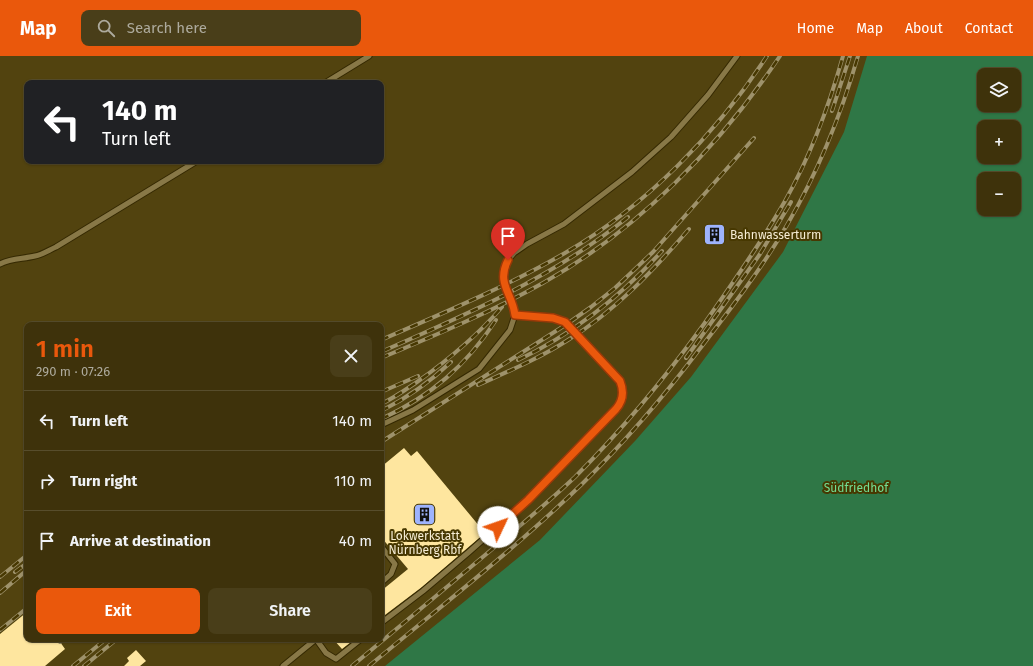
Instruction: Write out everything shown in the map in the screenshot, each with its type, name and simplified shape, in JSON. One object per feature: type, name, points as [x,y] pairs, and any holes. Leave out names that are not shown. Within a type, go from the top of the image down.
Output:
[{"type":"lane","points":[[330,80],[369,56]]},
{"type":"lane","points":[[384,424],[413,410],[479,369],[510,330],[515,315],[503,277],[503,269],[508,260],[514,253],[527,244],[564,224],[632,172],[671,136],[708,95],[736,56]]},
{"type":"lane","points":[[0,264],[11,260],[37,256],[56,247],[192,164]]},
{"type":"lane","points":[[384,621],[424,591],[528,500],[619,405],[623,393],[620,381],[565,322],[553,318],[515,315]]},
{"type":"lane","points":[[384,550],[396,564],[391,574],[384,580]]},
{"type":"lane","points":[[283,666],[312,642]]},
{"type":"lane","points":[[318,642],[326,653],[336,659],[357,642]]},
{"type":"green space","name":"Südfriedhof","points":[[867,56],[1033,56],[1033,666],[385,666],[540,540],[635,441],[691,377],[783,252],[844,132]]},
{"type":"building","name":"Bahnwasserturm","points":[[714,226],[720,229],[723,235],[720,241],[714,244],[708,241],[705,235],[708,229]]},
{"type":"building","name":"Lokwerkstatt Nürnberg Rbf","points":[[404,448],[411,456],[417,451],[485,533],[422,587],[384,616],[384,589],[408,569],[384,541],[384,465]]},
{"type":"building","points":[[24,614],[24,642],[60,642],[65,649],[45,666],[0,666],[0,634]]},
{"type":"building","points":[[336,642],[351,642],[342,649]]},
{"type":"building","points":[[136,650],[146,661],[140,666],[124,666],[129,661],[127,658]]},
{"type":"railway","points":[[384,339],[474,299],[543,265],[595,234],[624,213],[651,191],[702,140],[747,85],[767,56]]},
{"type":"railway","points":[[384,357],[463,323],[523,294],[578,261],[612,238],[675,183],[704,154],[756,90],[780,56]]},
{"type":"railway","points":[[384,639],[563,489],[610,441],[658,384],[704,324],[776,217],[811,148],[832,93],[843,56]]},
{"type":"railway","points":[[832,111],[850,56]]},
{"type":"railway","points":[[369,666],[477,577],[557,508],[614,451],[674,382],[746,287],[787,225],[809,185],[828,143],[858,56]]},
{"type":"railway","points":[[384,440],[567,324],[615,288],[653,252],[754,138]]},
{"type":"railway","points":[[686,358],[760,254],[791,202]]},
{"type":"railway","points":[[384,351],[479,308],[541,276],[571,258],[628,217]]},
{"type":"railway","points":[[478,385],[546,353],[585,329],[633,289],[662,260],[689,229]]},
{"type":"railway","points":[[518,360],[558,338],[595,313],[630,283],[662,251]]},
{"type":"railway","points":[[384,402],[395,397],[440,365],[483,328],[502,307]]},
{"type":"railway","points":[[384,418],[416,400],[446,378],[472,352],[496,320]]},
{"type":"railway","points":[[384,409],[418,389],[451,362]]},
{"type":"railway","points":[[384,391],[418,376]]},
{"type":"railway","points":[[0,577],[24,557]]},
{"type":"railway","points":[[15,572],[24,565]]},
{"type":"railway","points":[[0,593],[24,573]]},
{"type":"railway","points":[[0,630],[24,610]]},
{"type":"railway","points":[[73,666],[102,642]]},
{"type":"railway","points":[[84,666],[113,642]]},
{"type":"railway","points":[[352,666],[381,642]]},
{"type":"place","name":"Bahnwasserturm","points":[[714,235]]},
{"type":"place","name":"Lokwerkstatt Nürnberg Rbf","points":[[425,515]]},
{"type":"route","points":[[498,527],[528,500],[616,409],[622,399],[623,393],[620,381],[565,322],[553,318],[515,315],[503,277],[503,269],[508,260]]}]
